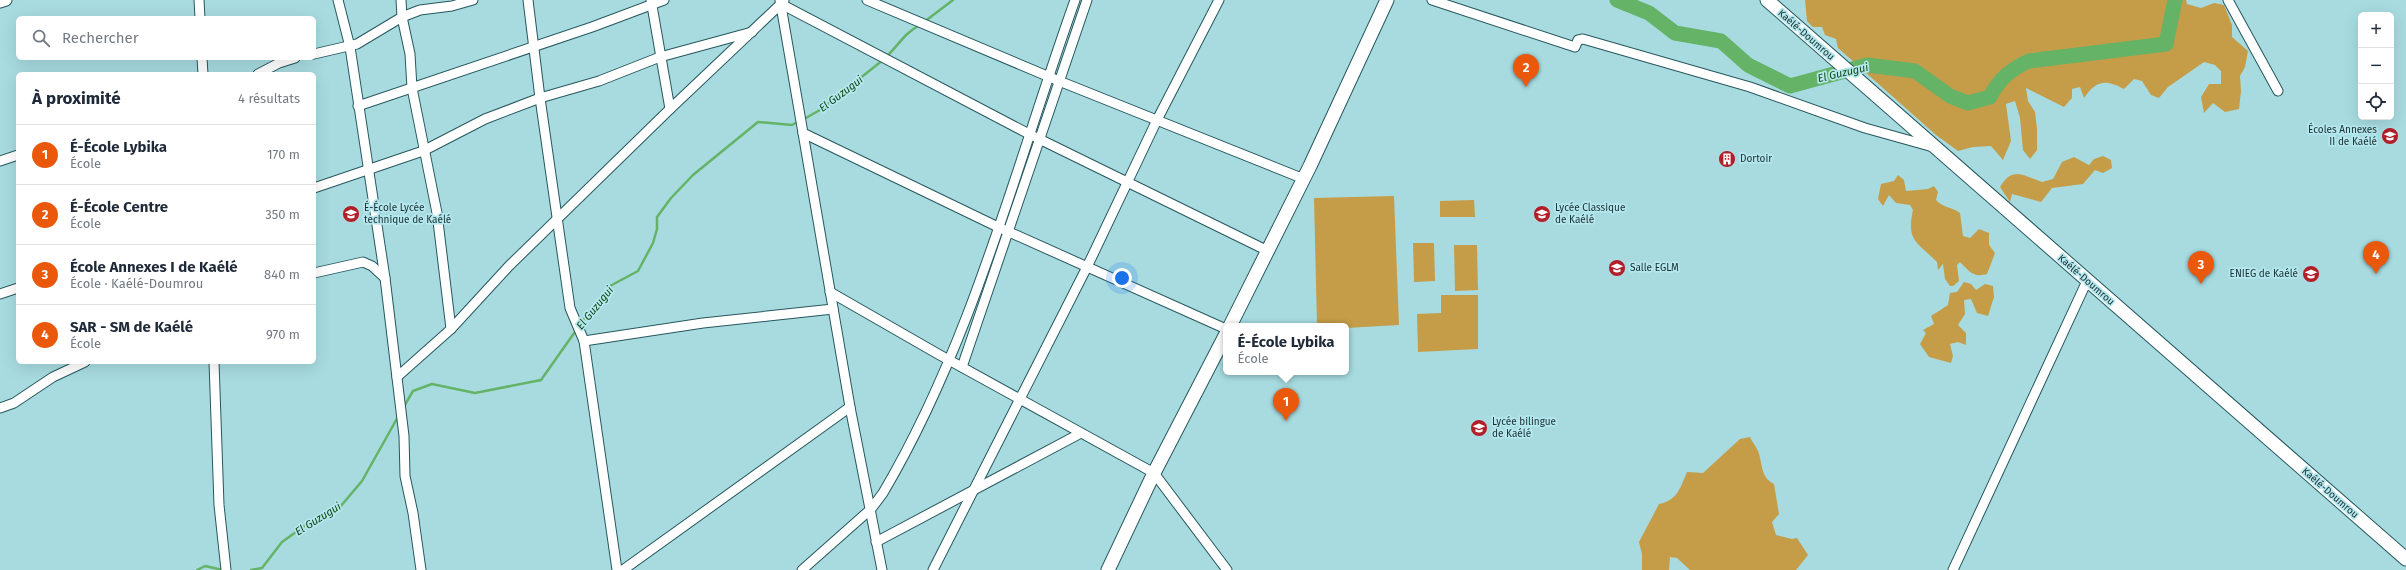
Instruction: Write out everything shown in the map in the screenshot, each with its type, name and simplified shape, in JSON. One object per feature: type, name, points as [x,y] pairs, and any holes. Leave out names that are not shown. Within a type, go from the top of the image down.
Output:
[{"type":"main road","points":[[1232,323],[1304,179],[1387,0]]},
{"type":"main road","name":"Kaélé-Doumrou","points":[[1766,0],[2406,558]]},
{"type":"main road","points":[[1108,570],[1154,473],[1223,340]]},
{"type":"street","points":[[0,2],[6,0]]},
{"type":"street","points":[[199,0],[200,16]]},
{"type":"street","points":[[338,0],[350,47],[384,278],[404,436],[405,476],[413,513],[421,570]]},
{"type":"street","points":[[401,0],[402,17],[410,54],[412,88],[423,151],[437,213],[451,329]]},
{"type":"street","points":[[528,0],[540,98],[570,308],[584,341],[617,570]]},
{"type":"street","points":[[358,106],[651,3],[664,0]]},
{"type":"street","points":[[866,0],[1059,81],[1304,179]]},
{"type":"street","points":[[802,570],[871,509],[892,477],[950,359],[998,227],[1075,0]]},
{"type":"street","points":[[962,367],[1087,0]]},
{"type":"street","points":[[933,570],[1021,399],[1128,183],[1157,120],[1219,0]]},
{"type":"street","points":[[1432,0],[1575,47],[1578,40],[1583,39],[1737,83],[1865,128],[1933,147]]},
{"type":"street","points":[[2228,0],[2278,91]]},
{"type":"street","points":[[316,54],[350,47],[364,41],[402,17],[420,10],[452,6],[468,1]]},
{"type":"street","points":[[397,377],[451,329],[509,266],[670,109],[753,31],[782,1]]},
{"type":"street","points":[[782,1],[850,408],[882,570]]},
{"type":"street","points":[[782,1],[1029,134],[1268,251]]},
{"type":"street","points":[[651,3],[670,109]]},
{"type":"street","points":[[316,187],[423,151],[485,119],[540,98],[599,81],[660,57],[753,31]]},
{"type":"street","points":[[202,60],[203,72]]},
{"type":"street","points":[[262,72],[289,60]]},
{"type":"street","points":[[803,133],[998,227],[1009,230],[1223,327]]},
{"type":"street","points":[[0,161],[16,156]]},
{"type":"street","points":[[316,273],[363,262],[372,266],[384,278]]},
{"type":"street","points":[[1953,570],[2087,281]]},
{"type":"street","points":[[0,294],[16,289]]},
{"type":"street","points":[[830,292],[1154,473],[1227,570]]},
{"type":"street","points":[[584,341],[703,323],[833,309]]},
{"type":"street","points":[[0,408],[14,403],[53,377],[81,364]]},
{"type":"street","points":[[214,364],[219,505],[226,570]]},
{"type":"street","points":[[623,570],[850,408]]},
{"type":"street","points":[[876,542],[1081,432]]},
{"type":"shaded area","points":[[1805,0],[2186,0],[2187,4],[2201,8],[2214,3],[2224,5],[2232,25],[2232,37],[2248,51],[2245,67],[2240,76],[2241,91],[2239,109],[2225,112],[2213,103],[2204,113],[2201,97],[2209,84],[2221,84],[2221,71],[2215,65],[2204,62],[2168,87],[2159,98],[2151,95],[2142,81],[2134,79],[2124,89],[2112,84],[2102,83],[2088,92],[2084,98],[2080,87],[2072,89],[2072,98],[2064,107],[2026,88],[2028,101],[2035,112],[2037,129],[2037,150],[2030,159],[2023,150],[2020,118],[2015,101],[2006,104],[2011,141],[2003,160],[1991,146],[1973,147],[1958,151],[1936,135],[1838,48],[1836,39],[1825,35],[1822,27],[1813,27],[1807,21]]},
{"type":"shaded area","points":[[2103,156],[2111,160],[2112,168],[2103,173],[2095,170],[2083,184],[2052,188],[2041,202],[2012,194],[2010,202],[2000,187],[2005,180],[2014,174],[2024,175],[2042,182],[2053,179],[2062,162],[2074,157],[2089,165],[2094,159]]},
{"type":"shaded area","points":[[1898,175],[1904,180],[1906,191],[1928,189],[1934,186],[1938,192],[1936,200],[1942,205],[1960,213],[1963,236],[1970,238],[1979,229],[1989,233],[1989,245],[1995,253],[1987,274],[1978,275],[1972,273],[1960,262],[1957,265],[1959,281],[1953,286],[1950,286],[1945,279],[1943,264],[1938,270],[1937,262],[1919,245],[1912,235],[1911,220],[1913,210],[1910,205],[1896,203],[1889,195],[1883,206],[1878,199],[1881,184],[1894,181]]},
{"type":"shaded area","points":[[1394,196],[1399,325],[1349,328],[1349,323],[1317,323],[1314,198]]},
{"type":"shaded area","points":[[1474,200],[1475,217],[1440,217],[1440,201]]},
{"type":"shaded area","points":[[1413,243],[1434,243],[1435,281],[1414,282]]},
{"type":"shaded area","points":[[1454,245],[1477,245],[1478,290],[1455,291]]},
{"type":"shaded area","points":[[1964,282],[1971,284],[1976,290],[1985,284],[1993,286],[1994,297],[1988,316],[1977,313],[1971,299],[1964,300],[1965,314],[1958,325],[1966,333],[1966,345],[1958,342],[1950,344],[1953,356],[1951,363],[1929,357],[1920,344],[1926,333],[1923,330],[1934,324],[1931,316],[1948,305],[1950,293],[1957,292]]},
{"type":"shaded area","points":[[1441,295],[1478,295],[1478,349],[1418,352],[1417,314],[1441,313]]},
{"type":"shaded area","points":[[1750,437],[1760,456],[1766,478],[1774,484],[1779,514],[1772,522],[1776,535],[1792,539],[1797,538],[1808,555],[1796,570],[1690,570],[1677,558],[1670,557],[1669,570],[1642,570],[1642,554],[1639,542],[1659,504],[1670,500],[1678,492],[1687,472],[1703,473],[1740,439]]},
{"type":"waterway","name":"El Guzugui","points":[[924,22],[953,0]]},
{"type":"waterway","name":"El Guzugui","points":[[1617,0],[1649,13],[1675,33],[1721,41],[1748,65],[1790,86],[1867,65],[1915,71],[1950,96],[1968,103],[1990,97],[1997,85],[2006,75],[2029,61],[2166,44],[2175,0]]},
{"type":"waterway","name":"El Guzugui","points":[[886,57],[905,36],[920,25]]},
{"type":"waterway","name":"El Guzugui","points":[[804,119],[820,110],[883,60]]},
{"type":"waterway","name":"El Guzugui","points":[[580,324],[610,286],[638,271],[653,243],[657,229],[657,217],[671,198],[693,175],[758,122],[792,125],[799,121]]},
{"type":"waterway","name":"El Guzugui","points":[[403,408],[413,391],[432,384],[475,393],[541,380],[577,329]]},
{"type":"waterway","name":"El Guzugui","points":[[251,570],[262,568],[282,542],[310,522],[340,507],[362,481],[399,415]]},
{"type":"waterway","name":"El Guzugui","points":[[197,570],[205,566],[223,570]]},
{"type":"place","name":"É-École Centre","points":[[1526,87]]},
{"type":"place","name":"Écoles Annexes II de Kaélé","points":[[2390,136]]},
{"type":"place","name":"Dortoir","points":[[1727,159]]},
{"type":"place","name":"É-École Lycée technique de Kaélé","points":[[351,214]]},
{"type":"place","name":"Lycée Classique de Kaélé","points":[[1542,214]]},
{"type":"place","name":"Salle EGLM","points":[[1617,268]]},
{"type":"place","name":"ENIEG de Kaélé","points":[[2311,274]]},
{"type":"place","name":"SAR - SM de Kaélé","points":[[2376,274]]},
{"type":"place","name":"École Annexes I de Kaélé","points":[[2201,284]]},
{"type":"place","name":"É-École Lybika","points":[[1286,421]]},
{"type":"place","name":"Lycée bilingue de Kaélé","points":[[1479,428]]}]
